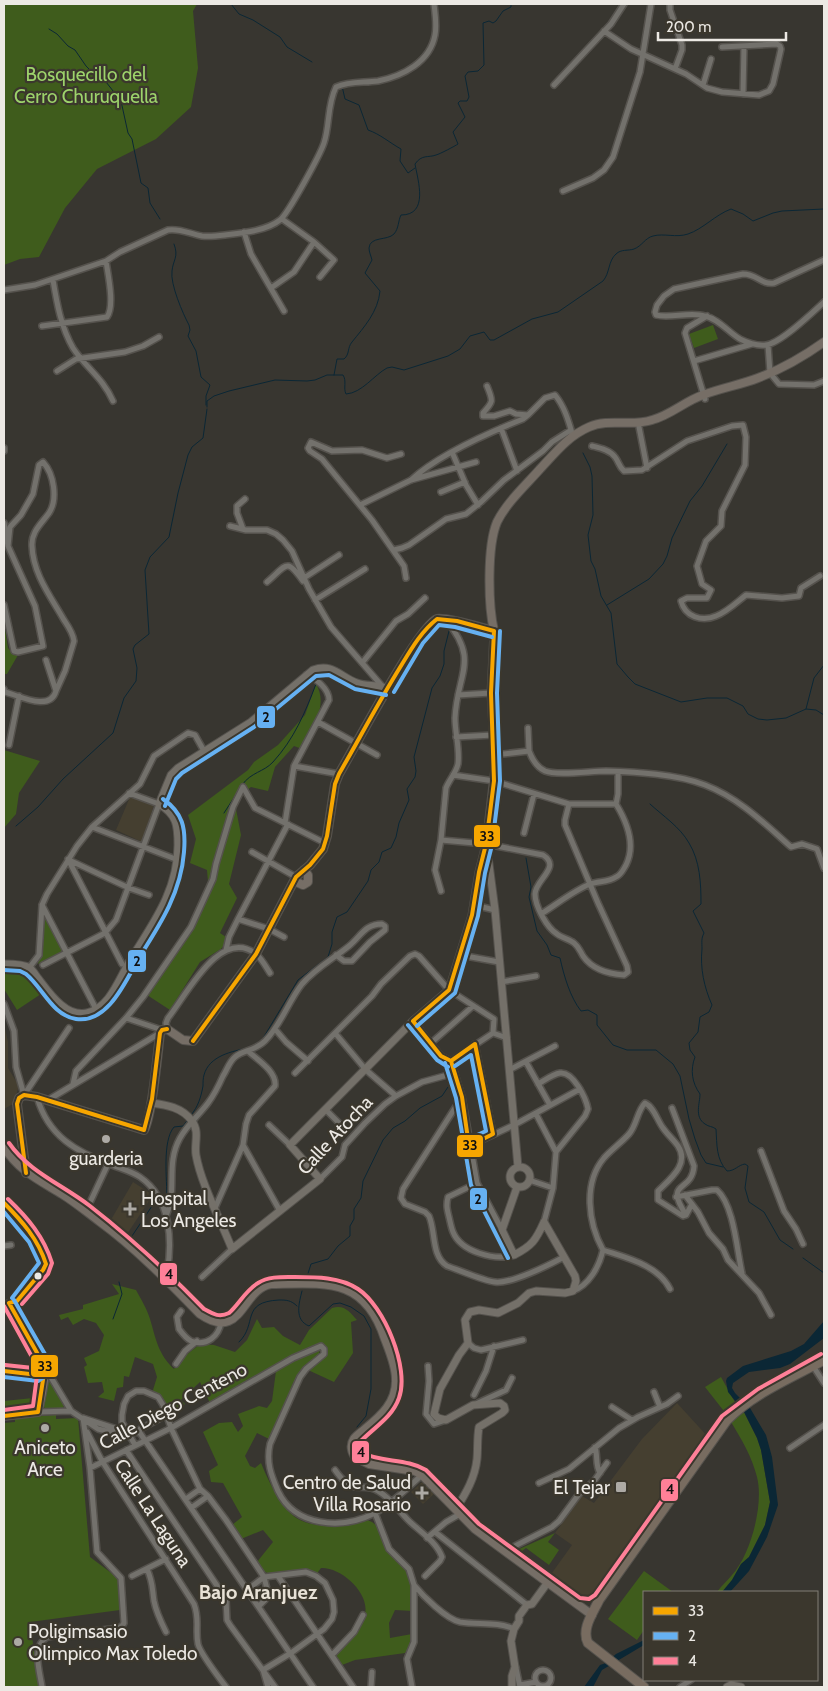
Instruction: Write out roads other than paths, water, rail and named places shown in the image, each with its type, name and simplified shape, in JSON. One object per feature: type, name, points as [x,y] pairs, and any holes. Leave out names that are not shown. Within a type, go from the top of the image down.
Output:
[{"type":"highway","points":[[644,1687],[592,1647],[585,1638],[587,1627],[599,1600],[727,1420],[756,1398],[774,1391],[814,1368],[824,1360]]},
{"type":"highway","points":[[814,1368],[824,1365]]},
{"type":"main road","points":[[771,375],[824,342]]},
{"type":"main road","points":[[494,631],[491,618],[490,550],[497,522],[505,508],[572,433],[590,426],[606,423],[651,421],[704,397],[771,375],[806,360],[824,348]]},
{"type":"main road","points":[[494,631],[496,617],[495,550],[502,524],[509,511],[576,439],[591,431],[607,428],[652,426],[666,420],[704,397]]},
{"type":"main road","points":[[26,1173],[17,1104],[19,1098],[24,1095],[48,1100],[144,1130],[147,1126],[163,1031],[183,1040],[192,1041],[256,954],[295,879],[315,859],[325,843],[335,784],[339,774],[358,744],[385,687],[394,677],[428,626],[438,619],[446,619],[494,631]]},
{"type":"main road","points":[[295,879],[303,885],[308,882],[308,876],[304,870]]},
{"type":"main road","points":[[4,1147],[10,1158],[26,1173],[64,1195],[86,1211],[146,1259],[200,1314],[214,1321],[222,1322],[237,1317],[252,1295],[264,1286],[288,1284],[335,1286],[352,1292],[363,1299],[372,1310],[384,1334],[396,1379],[395,1392],[390,1403],[383,1413],[354,1439],[352,1452],[355,1457],[362,1462],[416,1471],[475,1529],[592,1615]]},
{"type":"main road","points":[[4,1203],[33,1234],[46,1264],[18,1301],[18,1318],[44,1367],[41,1375]]},
{"type":"main road","points":[[4,1416],[36,1412],[41,1375],[40,1358]]},
{"type":"main road","points":[[578,1604],[590,1605],[599,1600]]},
{"type":"street","points":[[4,290],[35,286],[106,262],[120,252],[168,230],[176,228],[207,236],[244,232],[271,225],[282,219],[309,174],[324,143],[329,111],[336,87],[346,83],[377,81],[398,76],[411,70],[426,56],[435,36],[434,4]]},
{"type":"street","points":[[554,85],[604,31],[624,4]]},
{"type":"street","points":[[562,191],[593,178],[609,164],[640,72],[651,4]]},
{"type":"street","points":[[670,4],[670,10],[682,45],[675,68]]},
{"type":"street","points":[[604,31],[631,49],[675,68],[712,90],[758,96],[769,90],[773,84],[781,49],[780,46],[776,44],[722,47]]},
{"type":"street","points":[[744,46],[744,94]]},
{"type":"street","points":[[703,86],[711,59]]},
{"type":"street","points":[[282,219],[314,242],[334,260],[320,278]]},
{"type":"street","points":[[244,232],[251,254],[284,311]]},
{"type":"street","points":[[271,288],[294,272],[314,242]]},
{"type":"street","points":[[824,260],[774,283],[768,284],[751,274],[743,274],[674,288],[660,300],[655,312],[656,315],[660,316],[707,316],[714,319],[740,339],[753,344],[768,345],[788,333],[824,302]]},
{"type":"street","points":[[42,326],[107,317],[110,313],[110,298],[106,262]]},
{"type":"street","points":[[53,280],[58,310],[74,348],[107,388],[113,402]]},
{"type":"street","points":[[704,397],[685,333],[687,328],[707,316]]},
{"type":"street","points":[[57,371],[76,359],[125,352],[143,346],[159,337]]},
{"type":"street","points":[[694,361],[753,344]]},
{"type":"street","points":[[768,345],[771,375],[779,384],[814,385],[824,381]]},
{"type":"street","points":[[487,386],[493,400],[492,404],[483,413],[484,416],[494,416],[510,411],[516,414],[528,415]]},
{"type":"street","points":[[394,550],[409,545],[446,519],[459,517],[478,505],[552,442],[572,433],[560,401],[555,395],[545,398],[523,419],[452,452],[423,469],[411,480]]},
{"type":"street","points":[[592,446],[611,453],[617,458],[620,468],[624,471],[642,470],[687,442],[732,426],[743,425],[746,437],[745,465],[722,510],[721,526],[706,541],[697,566],[702,584],[711,590],[707,598],[686,598],[681,601],[683,609],[692,616],[716,617],[746,595],[782,598],[799,596],[801,588],[820,576]]},
{"type":"street","points":[[639,427],[647,468]]},
{"type":"street","points":[[501,428],[517,471]]},
{"type":"street","points":[[401,454],[386,458],[362,450],[332,451],[311,442],[308,448],[322,459],[394,550],[404,566],[406,578]]},
{"type":"street","points":[[452,452],[465,482],[478,505]]},
{"type":"street","points":[[4,689],[5,692],[46,702],[54,696],[65,671],[74,641],[35,564],[32,546],[34,534],[50,512],[53,498],[53,485],[50,473],[43,462],[39,465],[33,494],[21,515],[10,528],[8,546]]},
{"type":"street","points":[[360,505],[411,480],[476,462]]},
{"type":"street","points":[[440,492],[465,482]]},
{"type":"street","points":[[243,529],[237,513],[237,506],[245,500]]},
{"type":"street","points":[[4,523],[8,546],[35,606],[43,646],[18,652],[14,651],[4,605]]},
{"type":"street","points":[[230,526],[243,529],[267,530],[276,534],[292,551],[309,589],[331,627],[385,687]]},
{"type":"street","points":[[304,578],[339,555]]},
{"type":"street","points":[[267,582],[285,566],[289,565],[293,567],[309,589]]},
{"type":"street","points":[[315,600],[365,569]]},
{"type":"street","points":[[362,663],[396,621],[408,614],[425,598]]},
{"type":"street","points":[[441,891],[435,870],[441,840],[446,788],[448,780],[453,775],[458,764],[456,707],[465,666],[465,655],[458,634],[446,619]]},
{"type":"street","points":[[290,1145],[414,1021],[449,990],[474,905],[486,844],[494,781],[491,694],[494,631]]},
{"type":"street","points":[[46,660],[56,691]]},
{"type":"street","points":[[43,965],[105,933],[116,920],[159,804],[171,776],[178,768],[251,722],[306,675],[320,667],[337,671],[356,683],[385,687]]},
{"type":"street","points":[[226,950],[229,937],[286,824],[294,766],[329,700],[329,696],[320,683],[306,675]]},
{"type":"street","points":[[458,695],[491,694]]},
{"type":"street","points":[[9,745],[19,696]]},
{"type":"street","points":[[318,722],[378,755]]},
{"type":"street","points":[[528,728],[529,751],[532,759],[547,772],[658,774],[703,784],[728,795],[749,809],[791,847],[802,844],[817,848],[824,868]]},
{"type":"street","points":[[30,968],[39,955],[42,905],[68,860],[92,827],[140,784],[154,756],[183,736],[192,733],[204,751]]},
{"type":"street","points":[[456,737],[493,735]]},
{"type":"street","points":[[494,754],[529,751]]},
{"type":"street","points":[[294,766],[339,774]]},
{"type":"street","points":[[541,914],[590,884],[616,878],[622,873],[629,860],[631,849],[626,822],[616,804],[618,772]]},
{"type":"street","points":[[453,775],[494,781],[569,804],[616,804]]},
{"type":"street","points":[[73,1084],[76,1071],[126,1018],[191,927],[213,879],[233,807],[243,788],[255,808],[325,843]]},
{"type":"street","points":[[4,964],[15,964],[30,968],[53,997],[64,1007],[74,1012],[85,1013],[96,1009],[113,992],[164,904],[176,873],[178,860],[178,829],[176,820],[170,812],[159,804],[129,793]]},
{"type":"street","points":[[524,833],[534,794]]},
{"type":"street","points":[[441,840],[486,844],[543,855],[548,858],[550,867],[536,887],[535,893],[541,914],[550,928],[556,934],[573,942],[592,965],[604,971],[624,975],[628,972],[627,966],[565,825],[569,804]]},
{"type":"street","points":[[92,827],[178,860]]},
{"type":"street","points":[[486,844],[507,1038],[518,1167]]},
{"type":"street","points":[[252,852],[295,879]]},
{"type":"street","points":[[68,860],[129,888],[149,895]]},
{"type":"street","points":[[68,860],[122,964]]},
{"type":"street","points":[[479,872],[489,872]]},
{"type":"street","points":[[42,905],[96,1009]]},
{"type":"street","points":[[474,905],[494,910]]},
{"type":"street","points":[[238,919],[269,929],[284,937]]},
{"type":"street","points":[[166,1216],[171,1204],[171,1170],[174,1152],[179,1139],[209,1102],[232,1060],[240,1053],[249,1052],[264,1042],[275,1029],[302,985],[324,963],[336,955],[348,947],[368,927],[375,924],[385,926],[382,934],[370,942],[352,961],[344,961],[336,955]]},
{"type":"street","points":[[48,1100],[163,1031],[168,1018],[186,993],[212,960],[226,950],[241,948],[256,954],[270,973]]},
{"type":"street","points":[[295,1073],[410,956],[415,954],[419,956],[449,990],[494,1018]]},
{"type":"street","points":[[460,955],[499,962]]},
{"type":"street","points":[[501,982],[536,976]]},
{"type":"street","points":[[4,1004],[14,1031],[16,1067],[24,1095]]},
{"type":"street","points":[[430,1044],[473,1006]]},
{"type":"street","points":[[494,1018],[504,1012]]},
{"type":"street","points":[[126,1018],[163,1031]]},
{"type":"street","points":[[493,1033],[494,1018]]},
{"type":"street","points":[[414,1021],[441,1056],[451,1061],[462,1097],[469,1146],[477,1183],[514,1254]]},
{"type":"street","points":[[24,1095],[68,1028]]},
{"type":"street","points":[[275,1029],[286,1042],[308,1061]]},
{"type":"street","points":[[335,1033],[366,1070],[396,1096]]},
{"type":"street","points":[[493,1033],[507,1038]]},
{"type":"street","points":[[451,1061],[493,1033]]},
{"type":"street","points":[[475,1044],[493,1134]]},
{"type":"street","points":[[509,1070],[555,1046]]},
{"type":"street","points":[[215,1208],[244,1146],[246,1124],[249,1115],[275,1086],[274,1076],[249,1052]]},
{"type":"street","points":[[526,1062],[550,1105]]},
{"type":"street","name":"Calle Atocha","points":[[202,1276],[232,1249],[320,1179],[342,1157],[345,1145],[365,1122],[396,1096],[422,1082],[455,1072]]},
{"type":"street","points":[[538,1084],[558,1073],[564,1073],[570,1076],[580,1089],[588,1109],[556,1152]]},
{"type":"street","points":[[469,1146],[536,1114],[580,1089]]},
{"type":"street","points":[[37,1097],[45,1119],[57,1134],[72,1147],[108,1164],[126,1169],[141,1178],[155,1193],[166,1216],[171,1241],[170,1260],[166,1278]]},
{"type":"street","points":[[462,1097],[403,1189],[401,1198],[404,1204],[425,1212],[429,1216],[437,1255],[441,1262],[447,1266],[495,1282],[522,1276],[564,1257]]},
{"type":"street","points":[[151,1103],[181,1110],[196,1128],[196,1156],[232,1249]]},
{"type":"street","points":[[670,1289],[652,1269],[633,1260],[603,1250],[597,1239],[590,1206],[591,1189],[597,1169],[604,1158],[630,1133],[645,1103],[650,1106],[682,1154],[682,1162],[677,1172],[658,1191],[658,1200],[683,1216],[686,1215]]},
{"type":"street","points":[[672,1108],[694,1166],[693,1173],[679,1189],[676,1197],[686,1215]]},
{"type":"street","points":[[326,1110],[344,1128]]},
{"type":"street","points":[[477,1183],[448,1198],[446,1204],[453,1233],[460,1242],[476,1252],[492,1258],[507,1257],[527,1248],[533,1243],[544,1222],[553,1188],[556,1152],[536,1114]]},
{"type":"street","points":[[269,1125],[290,1145],[320,1179]]},
{"type":"street","points":[[244,1146],[280,1211]]},
{"type":"street","points":[[761,1151],[784,1211],[803,1244]]},
{"type":"street","points":[[86,1211],[108,1164]]},
{"type":"street","points":[[518,1167],[528,1171],[529,1180],[526,1185],[518,1186],[512,1183],[510,1176],[513,1170],[518,1167]]},
{"type":"street","points":[[529,1180],[553,1188]]},
{"type":"street","points":[[502,1230],[518,1186]]},
{"type":"street","points":[[676,1197],[712,1190],[717,1190],[721,1194],[732,1217],[742,1274]]},
{"type":"street","points":[[685,1195],[709,1234],[723,1250],[733,1266],[759,1293],[771,1315]]},
{"type":"street","points":[[686,1215],[692,1204]]},
{"type":"street","points":[[544,1222],[576,1276],[573,1291]]},
{"type":"street","points":[[4,1246],[11,1245]]},
{"type":"street","points":[[523,1340],[481,1350],[474,1348],[468,1343],[465,1320],[470,1312],[479,1310],[498,1313],[518,1303],[529,1293],[536,1291],[565,1293],[573,1291],[586,1284],[603,1250]]},
{"type":"street","points":[[6,1302],[18,1301]]},
{"type":"street","points":[[6,1302],[18,1318]]},
{"type":"street","points":[[181,1311],[177,1317],[179,1329],[191,1340],[204,1342],[214,1338],[220,1332],[222,1322]]},
{"type":"street","points":[[176,1364],[185,1351],[197,1341]]},
{"type":"street","points":[[446,1420],[438,1418],[434,1414],[440,1390],[459,1355],[468,1343]]},
{"type":"street","name":"Calle Diego Centeno","points":[[90,1468],[136,1443],[170,1428],[294,1358],[320,1346],[324,1349],[324,1354],[306,1369],[300,1377],[270,1444],[268,1463],[273,1480],[284,1502],[298,1514],[315,1521],[344,1523],[375,1513]]},
{"type":"street","points":[[474,1395],[486,1371],[494,1346]]},
{"type":"street","points":[[428,1366],[429,1381],[426,1414],[434,1424],[446,1420],[506,1390],[512,1378]]},
{"type":"street","points":[[44,1367],[71,1411],[83,1418],[133,1434],[145,1440],[313,1687]]},
{"type":"street","points":[[814,1368],[824,1383]]},
{"type":"street","points":[[4,1371],[41,1375]]},
{"type":"street","points":[[133,1434],[136,1443],[141,1438],[133,1434],[122,1422],[124,1404],[128,1396],[136,1391],[158,1397],[163,1405],[170,1428],[200,1489],[208,1496],[226,1520],[264,1577],[267,1589],[265,1600],[259,1606]]},
{"type":"street","points":[[654,1392],[660,1407]]},
{"type":"street","points":[[539,1483],[569,1468],[619,1428],[678,1396]]},
{"type":"street","points":[[427,1538],[458,1512],[470,1487],[477,1458],[479,1427],[505,1410],[504,1406],[500,1403],[473,1405]]},
{"type":"street","points":[[612,1406],[632,1420]]},
{"type":"street","points":[[36,1412],[71,1411]]},
{"type":"street","points":[[133,1434],[166,1414]]},
{"type":"street","points":[[42,1687],[38,1653],[43,1640],[47,1637],[118,1628],[124,1623],[121,1578],[97,1552],[90,1468],[83,1418]]},
{"type":"street","points":[[790,1448],[824,1425]]},
{"type":"street","name":"Calle La Laguna","points":[[85,1430],[102,1461],[194,1604],[198,1621],[197,1643],[200,1651],[226,1687]]},
{"type":"street","points":[[595,1447],[600,1473]]},
{"type":"street","points":[[126,1450],[226,1599],[227,1620],[275,1687]]},
{"type":"street","points":[[505,1551],[552,1527],[579,1494],[594,1481],[607,1463]]},
{"type":"street","points":[[335,1470],[341,1479],[354,1487],[372,1488],[392,1501],[440,1552],[442,1557],[440,1561],[425,1576]]},
{"type":"street","points":[[412,1687],[407,1659],[414,1642],[414,1585],[409,1569],[389,1549],[375,1513],[422,1475]]},
{"type":"street","points":[[186,1499],[200,1489]]},
{"type":"street","points":[[191,1508],[208,1496]]},
{"type":"street","points":[[434,1532],[527,1605]]},
{"type":"street","points":[[132,1576],[166,1559]]},
{"type":"street","points":[[147,1569],[152,1580],[154,1602],[166,1632]]},
{"type":"street","points":[[247,1590],[264,1577],[306,1572],[316,1576],[324,1583],[330,1592],[334,1612],[332,1619],[318,1633],[291,1653],[263,1670]]},
{"type":"street","points":[[278,1576],[318,1633],[352,1687]]},
{"type":"street","points":[[536,1682],[520,1686],[511,1641],[514,1629],[519,1621],[519,1616],[527,1605],[532,1604],[548,1582]]},
{"type":"street","points":[[414,1585],[429,1602],[458,1621],[505,1625],[514,1629]]},
{"type":"street","points":[[332,1655],[354,1632],[363,1615]]},
{"type":"street","points":[[512,1687],[512,1676],[515,1667]]},
{"type":"street","points":[[263,1670],[268,1687]]},
{"type":"street","points":[[371,1687],[372,1672]]},
{"type":"street","points":[[727,1687],[731,1684],[741,1687]]},
{"type":"water","points":[[824,1321],[824,1338],[790,1364],[780,1368],[749,1372],[733,1383],[732,1388],[735,1393],[750,1408],[766,1435],[772,1457],[778,1505],[767,1537],[749,1571],[731,1591],[723,1591],[741,1564],[749,1557],[765,1525],[770,1502],[761,1450],[757,1438],[744,1412],[728,1392],[726,1381],[727,1378],[743,1366],[791,1351],[804,1344]]},
{"type":"water","points":[[643,1640],[643,1646],[602,1670],[593,1687],[584,1687],[600,1665],[606,1663],[616,1654]]},
{"type":"waterway","points":[[231,4],[239,14],[253,20],[280,37],[287,47],[312,62]]},
{"type":"waterway","points":[[334,375],[337,359],[344,359],[346,357],[350,344],[370,319],[379,299],[380,291],[365,273],[372,260],[369,250],[370,244],[394,234],[401,215],[410,214],[419,203],[420,196],[415,164],[423,158],[433,156],[458,144],[453,132],[465,117],[458,103],[460,101],[467,101],[469,97],[465,76],[468,72],[478,71],[484,65],[483,23],[489,21],[493,23],[496,21],[503,11],[511,7],[511,4]]},
{"type":"waterway","points":[[49,29],[75,50],[86,66],[96,76],[106,82],[121,101],[128,133],[132,139],[141,183],[148,188],[150,203],[160,219]]},
{"type":"waterway","points":[[342,86],[345,99],[359,105],[368,130],[401,149],[400,161],[408,173],[415,168]]},
{"type":"waterway","points":[[207,407],[207,401],[214,396],[275,380],[307,381],[327,375],[343,375],[346,394],[352,393],[363,387],[387,368],[392,367],[404,370],[448,356],[460,349],[470,336],[484,332],[490,340],[494,340],[532,319],[558,312],[603,281],[616,254],[620,251],[637,248],[650,237],[688,234],[731,209],[753,221],[782,211],[824,209]]},
{"type":"waterway","points":[[174,244],[176,252],[172,271],[173,283],[180,307],[189,325],[188,336],[196,351],[201,377],[210,385],[206,396],[206,405]]},
{"type":"waterway","points":[[16,826],[38,807],[63,779],[113,733],[124,698],[136,681],[137,668],[133,649],[135,645],[149,634],[145,570],[150,557],[169,537],[188,455],[192,447],[203,438],[207,409]]},
{"type":"waterway","points":[[607,605],[649,579],[663,564],[672,538],[690,501],[702,486],[727,444]]},
{"type":"waterway","points":[[583,453],[592,476],[593,515],[588,535],[591,561],[595,569],[601,596],[611,613],[617,664],[628,677],[635,684],[681,702],[707,698],[727,698],[743,706],[748,714],[758,719],[786,718],[806,709],[816,710],[824,715]]},
{"type":"waterway","points":[[252,1046],[262,1040],[298,980],[328,957],[332,944],[332,932],[337,917],[347,912],[368,881],[371,870],[379,862],[382,852],[391,848],[409,800],[407,789],[415,777],[416,771],[414,757],[432,688],[440,676],[444,664],[444,651],[449,631]]},
{"type":"waterway","points":[[806,709],[814,678],[824,665]]},
{"type":"waterway","points":[[242,785],[249,777],[273,762],[287,744],[308,705],[316,684]]},
{"type":"waterway","points":[[224,813],[239,790]]},
{"type":"waterway","points":[[650,804],[685,837],[696,857],[699,872],[701,904],[693,911],[704,933],[702,937],[702,970],[712,1005],[709,1012],[700,1017],[698,1032],[689,1043],[690,1050],[695,1057],[693,1076],[700,1094],[698,1110],[700,1118],[705,1124],[716,1129],[719,1157],[727,1171],[745,1164],[748,1166],[745,1188],[749,1202],[764,1212],[780,1240],[793,1249]]},
{"type":"waterway","points":[[526,858],[531,887],[529,897],[537,931],[547,945],[551,955],[560,958],[568,986],[577,1005],[581,1011],[588,1010],[597,1015],[597,1025],[613,1045],[627,1050],[656,1050],[673,1064],[680,1076],[689,1119],[701,1155],[706,1163],[723,1167]]},
{"type":"waterway","points":[[191,1115],[199,1102],[204,1075],[211,1063],[222,1055],[249,1048]]},
{"type":"waterway","points":[[306,1280],[311,1264],[328,1259],[338,1246],[350,1236],[354,1209],[361,1198],[363,1181],[383,1140],[393,1128],[405,1121],[420,1108],[442,1096],[448,1087]]},
{"type":"waterway","points":[[164,1201],[167,1199],[166,1161],[170,1133],[174,1127],[183,1126],[187,1121]]},
{"type":"waterway","points":[[132,1236],[152,1206],[157,1203]]},
{"type":"waterway","points":[[803,1258],[824,1273]]},
{"type":"waterway","points":[[113,1319],[122,1294],[119,1282]]},
{"type":"waterway","points":[[302,1291],[299,1315],[301,1320],[309,1326],[333,1304],[340,1303],[351,1307],[364,1316],[371,1329],[371,1389],[366,1416],[357,1427]]},
{"type":"waterway","points":[[239,1342],[245,1335],[254,1309],[259,1305],[286,1300],[291,1301],[297,1306]]},
{"type":"place","name":"guarderia","points":[[106,1139]]},
{"type":"place","name":"Hospital Los Angeles","points":[[130,1209]]},
{"type":"place","name":"Aniceto Arce","points":[[45,1428]]},
{"type":"place","name":"El Tejar","points":[[621,1487]]},
{"type":"place","name":"Centro de Salud Villa Rosario","points":[[422,1493]]},
{"type":"place","name":"Poligimsasio Olimpico Max Toledo","points":[[18,1642]]},
{"type":"district","name":"Bajo Aranjuez","points":[[258,1592]]},
{"type":"park label","name":"Bosquecillo del Cerro Churuquella","points":[[86,85]]}]
